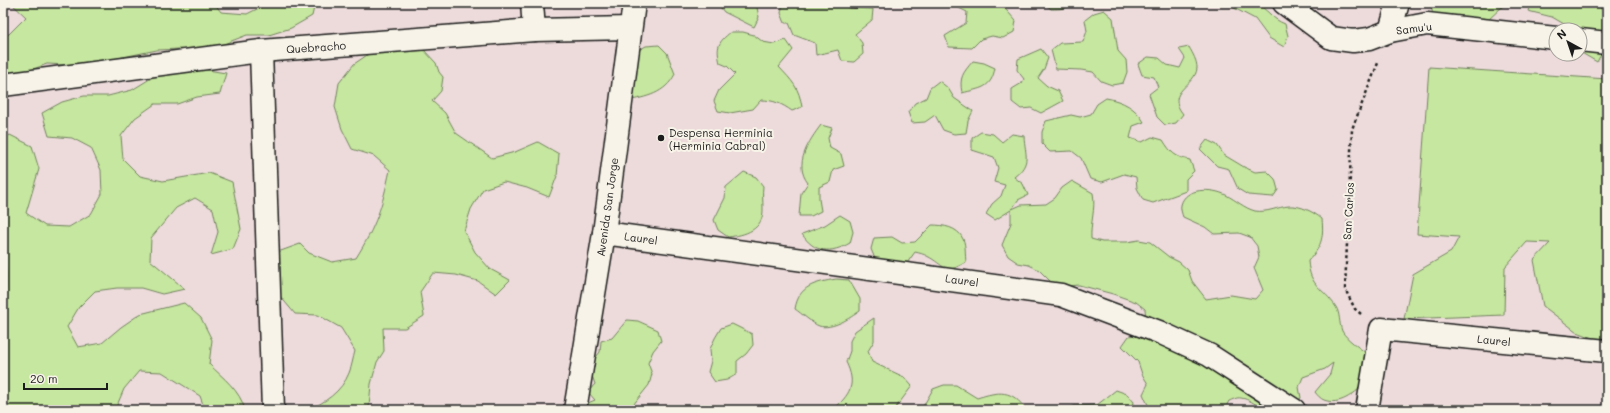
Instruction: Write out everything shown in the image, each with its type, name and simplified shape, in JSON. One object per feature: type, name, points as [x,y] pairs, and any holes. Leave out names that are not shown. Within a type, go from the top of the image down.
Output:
[{"type":"street","points":[[532,3],[534,30]]},
{"type":"street","name":"Avenida San Jorge","points":[[576,410],[604,233],[634,3]]},
{"type":"street","name":"Samu'u","points":[[1284,3],[1331,38],[1358,40],[1368,39],[1390,31],[1428,24],[1548,37]]},
{"type":"street","points":[[1390,31],[1398,3]]},
{"type":"street","name":"Quebracho","points":[[3,85],[260,51],[534,30],[630,28]]},
{"type":"street","points":[[1588,41],[1607,43]]},
{"type":"street","points":[[260,51],[273,410]]},
{"type":"street","name":"Laurel","points":[[604,233],[1061,295],[1159,332],[1210,355],[1294,410]]},
{"type":"street","points":[[1367,410],[1381,329]]},
{"type":"street","name":"Laurel","points":[[1381,329],[1607,352]]},
{"type":"path","name":"San Carlos","points":[[1381,329],[1354,309],[1345,289],[1352,129],[1390,31]]},
{"type":"green space","points":[[11,3],[214,3],[221,12],[247,14],[269,3],[315,3],[312,16],[291,28],[269,35],[247,35],[203,52],[179,49],[157,50],[113,59],[68,65],[47,64],[25,72],[3,74],[3,36],[9,34],[26,17]]},
{"type":"green space","points":[[717,3],[756,3],[759,17],[754,27],[724,12]]},
{"type":"green space","points":[[783,3],[845,3],[849,8],[873,9],[872,20],[855,34],[862,43],[863,54],[854,62],[842,61],[838,50],[816,55],[815,43],[794,35],[789,23],[785,23],[781,13]]},
{"type":"green space","points":[[955,3],[1000,3],[1016,21],[1014,32],[1003,38],[992,36],[981,39],[972,48],[949,47],[945,36],[966,23],[967,12],[957,7]]},
{"type":"green space","points":[[1044,3],[1074,3],[1066,8],[1051,9]]},
{"type":"green space","points":[[1228,3],[1256,4],[1277,20],[1285,24],[1288,36],[1284,47],[1269,38],[1255,19],[1234,8]]},
{"type":"green space","points":[[1431,3],[1501,3],[1503,6],[1487,21],[1464,27],[1444,37],[1433,18]]},
{"type":"green space","points":[[1531,3],[1596,3],[1607,16],[1607,43],[1597,62],[1588,57],[1588,22],[1561,22],[1552,17],[1528,11]]},
{"type":"green space","points":[[1104,10],[1113,18],[1118,51],[1126,60],[1127,72],[1123,83],[1112,85],[1101,81],[1093,72],[1056,69],[1051,50],[1060,43],[1083,42],[1087,31],[1085,20],[1094,13]]},
{"type":"green space","points":[[731,32],[743,32],[754,35],[763,42],[774,44],[786,40],[793,50],[779,67],[788,76],[797,89],[802,107],[792,111],[778,103],[761,100],[753,109],[730,113],[718,111],[714,101],[719,90],[735,74],[727,66],[720,63],[718,53],[719,45]]},
{"type":"green space","points":[[659,45],[667,53],[675,74],[671,81],[654,94],[627,101],[635,52],[646,46]]},
{"type":"green space","points":[[1189,47],[1197,68],[1192,80],[1182,89],[1177,100],[1178,106],[1183,114],[1176,123],[1165,125],[1157,117],[1149,94],[1158,87],[1154,77],[1142,75],[1138,64],[1148,57],[1159,58],[1167,65],[1180,68],[1185,58],[1179,49]]},
{"type":"green space","points":[[423,49],[436,63],[439,72],[443,77],[441,91],[432,101],[445,113],[456,133],[492,158],[515,152],[538,142],[559,154],[557,176],[549,197],[527,188],[504,182],[483,189],[471,209],[464,231],[475,252],[490,269],[510,280],[496,294],[478,281],[456,275],[433,273],[420,292],[424,316],[405,328],[383,328],[384,351],[377,362],[371,384],[369,407],[371,410],[306,410],[332,396],[342,386],[350,370],[355,351],[341,328],[318,315],[295,314],[280,296],[278,252],[300,244],[309,253],[332,262],[356,258],[369,236],[378,216],[390,170],[374,156],[352,149],[342,129],[335,107],[339,83],[354,64],[373,51]]},
{"type":"green space","points":[[1041,49],[1048,58],[1044,69],[1038,78],[1047,86],[1058,91],[1063,101],[1041,113],[1031,108],[1021,109],[1012,102],[1012,89],[1022,83],[1024,79],[1017,70],[1018,59]]},
{"type":"green space","points":[[973,61],[984,63],[995,68],[993,75],[988,84],[975,90],[962,93],[961,83],[963,76]]},
{"type":"green space","points":[[1429,67],[1607,79],[1607,343],[1577,332],[1543,306],[1534,260],[1550,243],[1527,242],[1505,267],[1504,315],[1404,319],[1413,274],[1451,252],[1459,237],[1417,234]]},
{"type":"green space","points":[[201,69],[226,73],[220,94],[197,97],[177,104],[155,104],[135,118],[121,136],[123,159],[140,176],[163,181],[209,173],[232,182],[241,229],[233,249],[211,255],[218,232],[213,209],[195,198],[176,208],[151,238],[150,260],[185,289],[162,294],[141,288],[117,288],[95,291],[79,307],[67,327],[78,347],[102,343],[140,314],[184,303],[201,318],[212,340],[209,364],[235,390],[243,403],[245,410],[205,410],[200,396],[162,372],[139,371],[124,389],[115,410],[3,410],[2,335],[6,273],[3,259],[3,139],[10,135],[32,146],[39,169],[26,213],[45,226],[69,227],[91,214],[102,194],[101,170],[91,148],[72,138],[49,136],[42,113],[62,102],[84,96],[108,96],[132,90],[153,77]]},
{"type":"green space","points":[[939,81],[948,88],[954,98],[973,111],[968,121],[966,133],[954,134],[943,130],[935,115],[925,122],[912,123],[908,112],[915,103],[926,98],[930,88]]},
{"type":"green space","points":[[1106,98],[1123,103],[1133,109],[1144,122],[1133,126],[1130,138],[1142,142],[1152,137],[1163,140],[1174,154],[1190,160],[1194,171],[1186,179],[1186,191],[1153,203],[1143,200],[1137,188],[1136,177],[1124,174],[1102,182],[1090,179],[1081,158],[1072,151],[1050,152],[1042,144],[1042,132],[1046,121],[1071,115],[1080,117],[1091,114],[1097,104]]},
{"type":"green space","points":[[821,125],[832,128],[828,138],[830,148],[841,154],[844,166],[833,170],[830,182],[819,187],[821,211],[811,216],[799,216],[801,193],[808,183],[804,176],[802,161],[808,145]]},
{"type":"green space","points":[[981,132],[993,134],[1002,142],[1012,134],[1024,136],[1026,154],[1025,163],[1020,172],[1014,177],[1023,184],[1028,195],[1018,200],[1012,209],[1021,205],[1046,204],[1055,198],[1062,188],[1072,181],[1093,193],[1094,205],[1091,239],[1102,242],[1127,242],[1139,240],[1150,242],[1188,270],[1192,281],[1206,299],[1231,295],[1255,299],[1263,290],[1254,268],[1259,257],[1257,246],[1250,237],[1239,233],[1214,234],[1205,227],[1183,217],[1181,205],[1188,195],[1193,192],[1207,190],[1214,191],[1226,195],[1247,208],[1255,211],[1293,206],[1315,214],[1322,219],[1322,237],[1319,247],[1308,261],[1311,277],[1336,307],[1344,334],[1367,354],[1364,385],[1351,395],[1341,400],[1330,401],[1322,399],[1315,392],[1330,374],[1333,363],[1325,369],[1303,377],[1299,387],[1301,398],[1287,407],[1272,409],[1261,407],[1247,399],[1236,398],[1229,401],[1224,410],[1147,410],[1148,405],[1143,394],[1148,384],[1142,374],[1138,362],[1122,346],[1129,336],[1141,334],[1146,320],[1145,309],[1136,302],[1079,285],[1056,287],[1039,270],[1029,265],[1018,263],[1008,256],[1002,245],[1011,223],[1011,210],[995,220],[986,214],[992,204],[1001,196],[1005,185],[994,182],[998,168],[994,157],[972,150],[972,138]]},
{"type":"green space","points":[[1207,140],[1217,145],[1224,155],[1244,167],[1255,172],[1267,171],[1275,179],[1278,190],[1273,197],[1248,195],[1238,189],[1229,169],[1217,166],[1200,149]]},
{"type":"green space","points":[[744,172],[756,177],[763,186],[762,215],[760,222],[752,230],[741,235],[728,237],[718,230],[714,220],[725,198],[726,187]]},
{"type":"green space","points":[[840,215],[850,221],[853,232],[850,243],[843,247],[823,250],[812,245],[802,234],[825,225]]},
{"type":"green space","points":[[932,225],[954,229],[961,235],[965,244],[966,262],[949,269],[945,268],[926,255],[915,252],[902,270],[875,259],[871,249],[874,238],[892,237],[902,243],[915,242]]},
{"type":"green space","points":[[836,279],[849,280],[860,299],[860,311],[841,323],[824,327],[816,325],[795,309],[800,295],[809,286]]},
{"type":"green space","points":[[874,318],[874,341],[868,351],[872,362],[904,377],[912,386],[894,410],[833,410],[844,399],[850,389],[851,377],[846,362],[850,351],[850,341],[855,331]]},
{"type":"green space","points":[[627,320],[638,321],[658,330],[661,341],[653,351],[648,363],[652,374],[649,385],[633,405],[622,410],[582,410],[588,403],[595,400],[588,392],[595,384],[591,373],[593,361],[600,352],[601,341],[612,338]]},
{"type":"green space","points":[[732,324],[752,334],[753,345],[746,354],[737,361],[737,374],[727,380],[715,382],[708,372],[711,361],[710,349],[721,328]]},
{"type":"green space","points":[[944,385],[956,385],[977,398],[998,393],[1010,395],[1016,398],[1026,410],[921,410],[933,389]]},
{"type":"green space","points":[[1116,390],[1127,394],[1134,402],[1132,410],[1067,410],[1074,406],[1097,405]]},
{"type":"place","name":"Despensa Herminia (Herminia Cabral)","points":[[661,138]]}]
